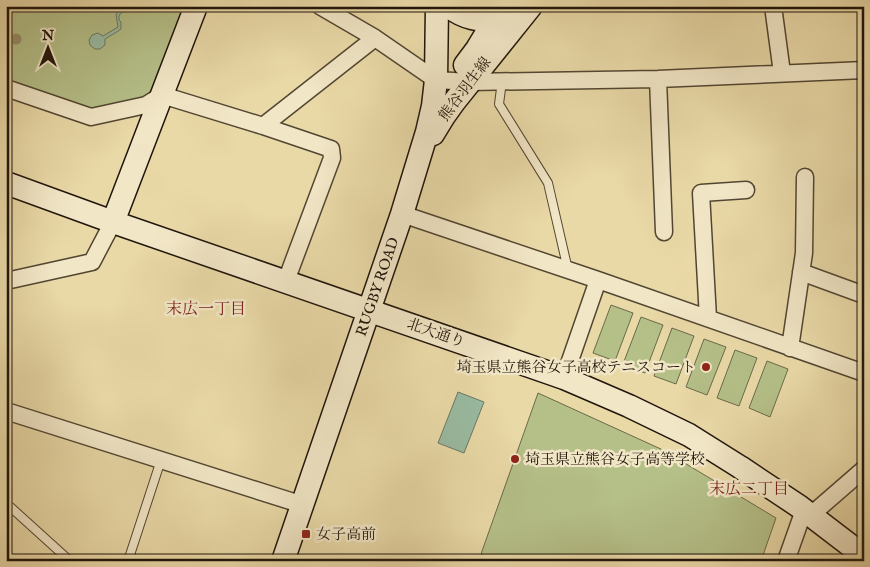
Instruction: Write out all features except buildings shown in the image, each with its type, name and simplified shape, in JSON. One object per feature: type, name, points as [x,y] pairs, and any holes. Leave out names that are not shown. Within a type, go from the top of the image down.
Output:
[{"type":"street","points":[[6,281],[92,262],[112,222],[196,6]]},
{"type":"street","points":[[437,6],[453,81]]},
{"type":"street","points":[[448,6],[461,14],[484,20],[494,18],[501,10]]},
{"type":"street","name":"熊谷羽生線","points":[[412,180],[435,129],[454,102],[453,81],[530,6]]},
{"type":"street","points":[[772,6],[782,73]]},
{"type":"street","points":[[322,7],[453,81],[658,79],[864,70]]},
{"type":"street","name":"熊谷羽生線","points":[[427,132],[438,102],[477,49],[501,10]]},
{"type":"street","points":[[263,126],[375,38]]},
{"type":"street","points":[[658,79],[664,232]]},
{"type":"street","points":[[6,88],[91,117],[146,105],[162,95],[331,149],[332,158],[286,281]]},
{"type":"street","name":"RUGBY ROAD","points":[[283,561],[370,310],[427,132]]},
{"type":"street","points":[[790,348],[804,253],[805,177]]},
{"type":"street","name":"北大通り","points":[[6,183],[112,222],[564,378],[629,406],[689,435],[740,467],[808,512],[864,556]]},
{"type":"street","points":[[708,318],[701,193],[746,190]]},
{"type":"street","points":[[402,214],[708,318],[864,374]]},
{"type":"street","points":[[801,272],[864,295]]},
{"type":"street","points":[[564,378],[598,280]]},
{"type":"street","points":[[6,411],[302,505]]},
{"type":"street","points":[[786,561],[808,512],[864,469]]},
{"type":"lane","points":[[502,81],[499,104],[548,183],[568,270]]},
{"type":"lane","points":[[128,561],[161,460]]},
{"type":"lane","points":[[6,503],[70,561]]},
{"type":"shaded area","points":[[6,6],[190,6],[151,96],[91,111],[6,81]]},
{"type":"shaded area","points":[[123,6],[126,6],[119,15],[121,29],[105,39],[105,45],[100,49],[95,49],[90,45],[89,40],[92,35],[98,33],[103,36],[118,27],[116,14]]},
{"type":"shaded area","name":"埼玉県立熊谷女子高校テニスコート","points":[[611,305],[633,313],[615,361],[593,353]]},
{"type":"shaded area","name":"埼玉県立熊谷女子高校テニスコート","points":[[641,317],[663,325],[645,373],[623,364]]},
{"type":"shaded area","name":"埼玉県立熊谷女子高校テニスコート","points":[[672,328],[694,336],[676,384],[654,376]]},
{"type":"shaded area","name":"埼玉県立熊谷女子高校テニスコート","points":[[704,339],[726,347],[707,395],[686,387]]},
{"type":"shaded area","name":"埼玉県立熊谷女子高校テニスコート","points":[[735,350],[757,358],[739,406],[717,398]]},
{"type":"shaded area","points":[[767,361],[788,369],[770,417],[749,408]]},
{"type":"shaded area","points":[[458,392],[484,402],[464,453],[438,443]]},
{"type":"shaded area","points":[[538,393],[663,450],[776,518],[761,561],[500,561],[481,554]]},
{"type":"place","name":"埼玉県立熊谷女子高校テニスコート","points":[[706,367]]},
{"type":"place","name":"埼玉県立熊谷女子高等学校","points":[[515,459]]},
{"type":"place","name":"女子高前","points":[[306,534]]},
{"type":"district","name":"末広一丁目","points":[[206,310]]},
{"type":"district","name":"末広二丁目","points":[[749,490]]}]
